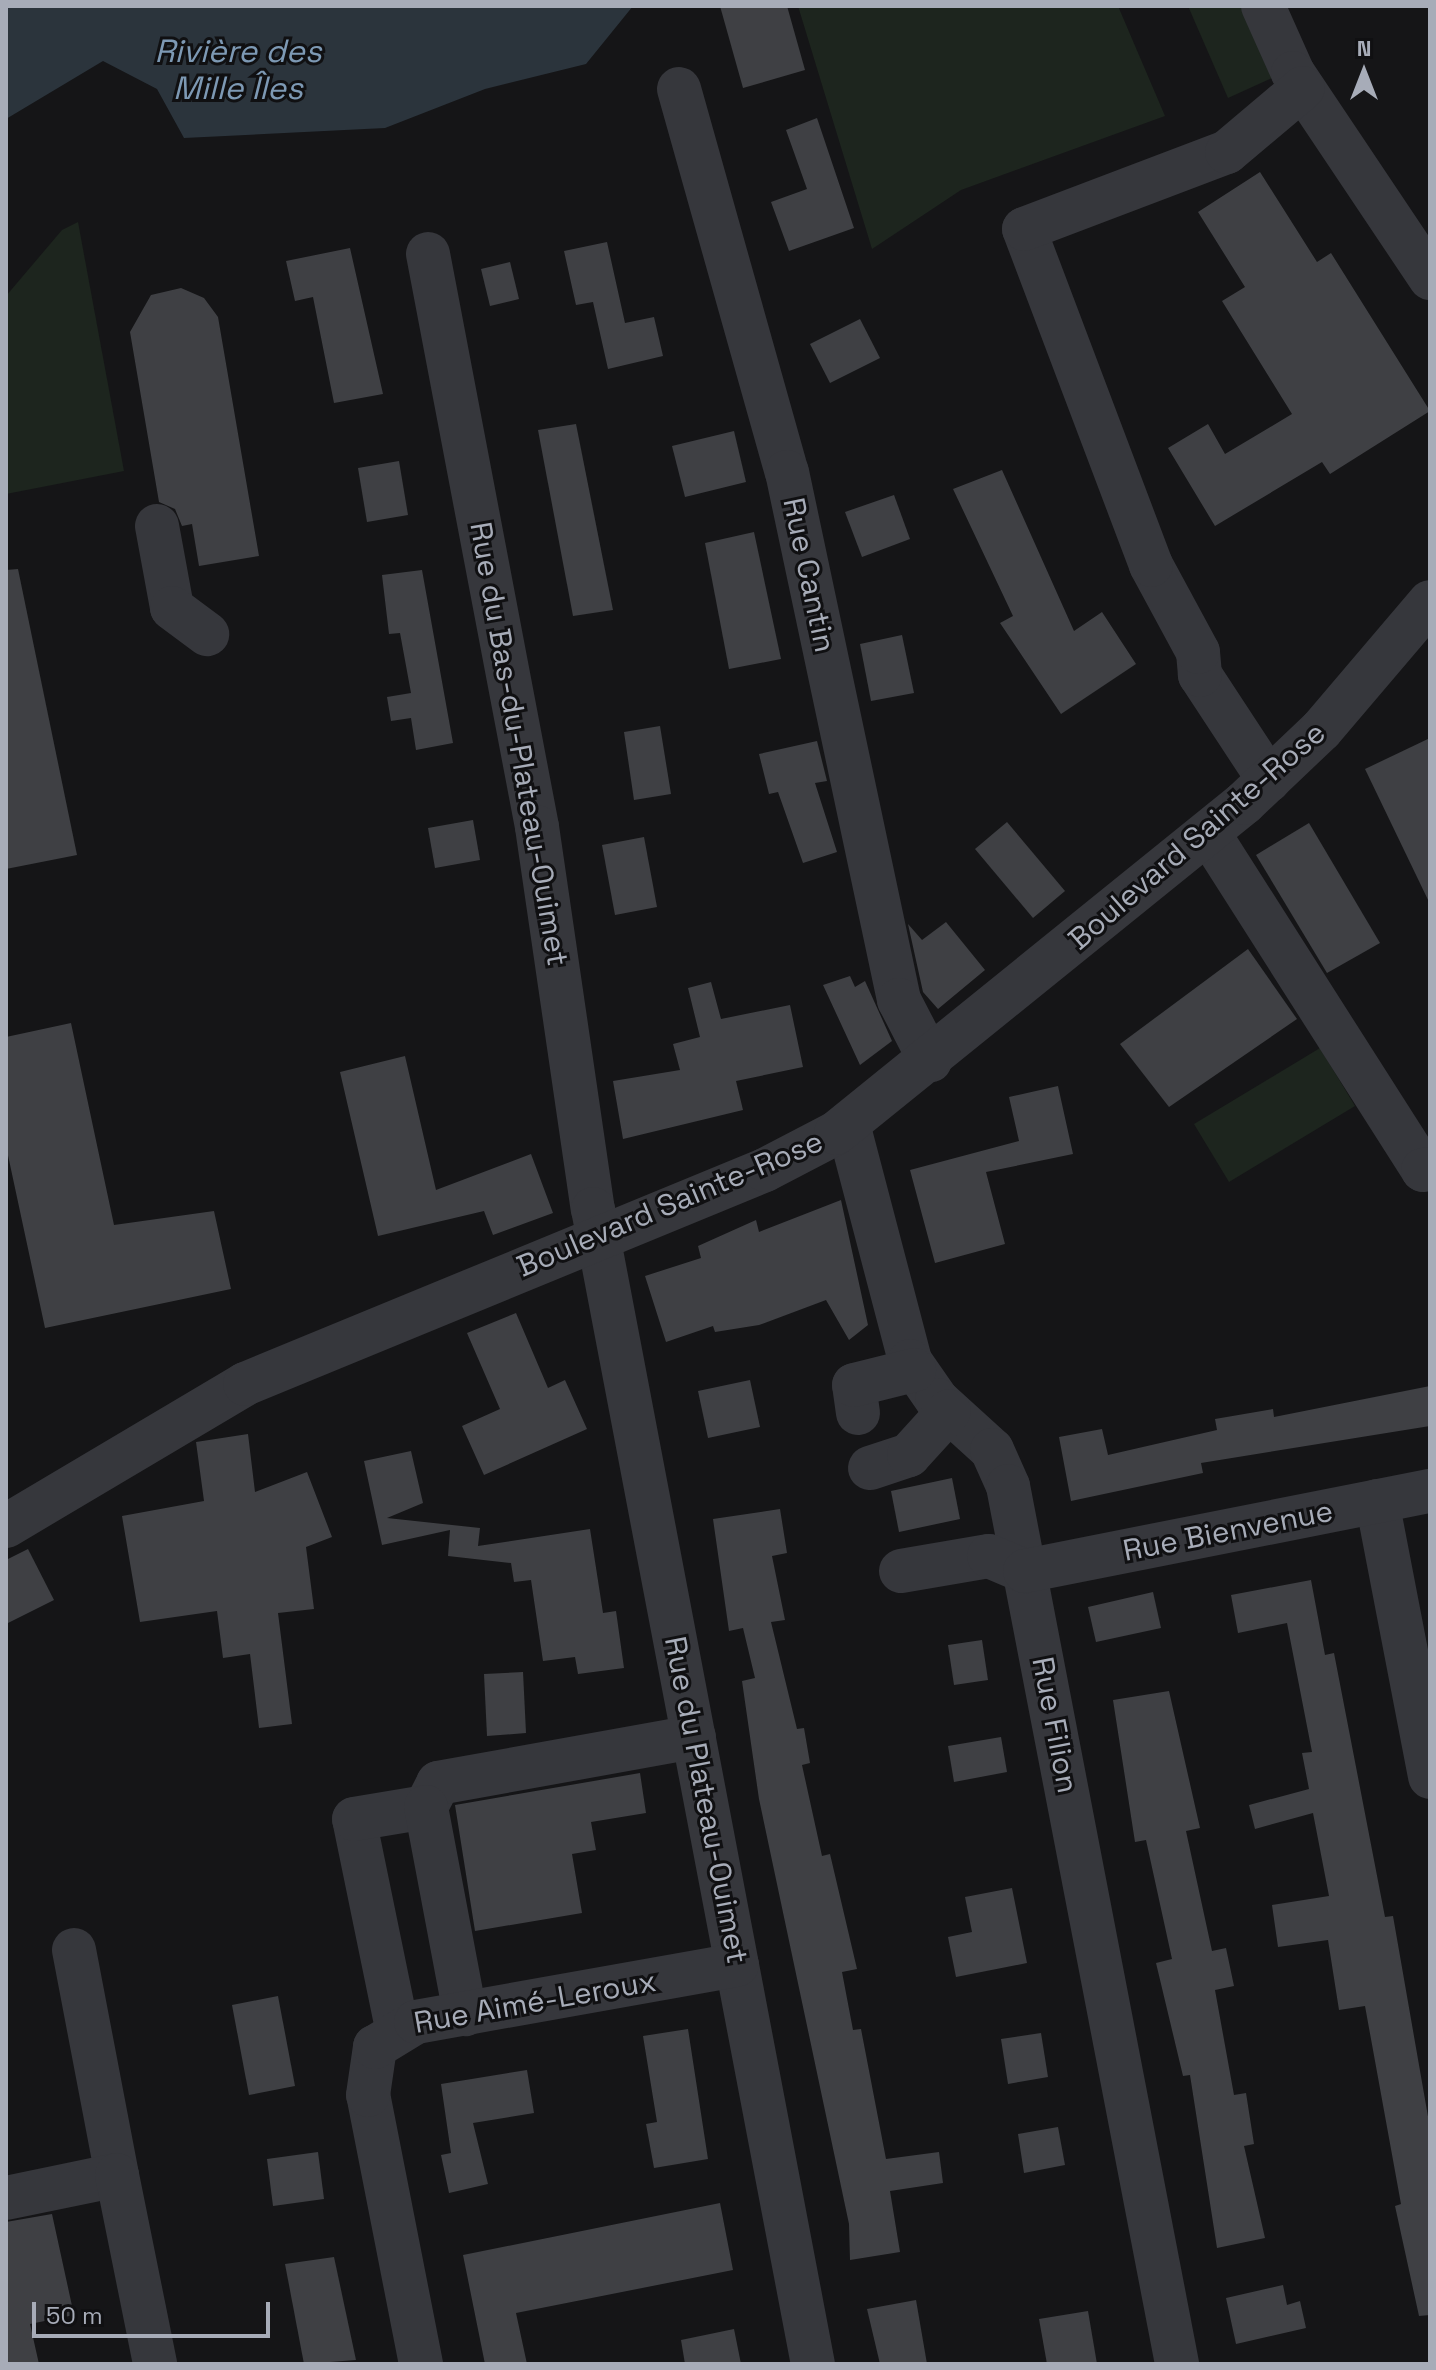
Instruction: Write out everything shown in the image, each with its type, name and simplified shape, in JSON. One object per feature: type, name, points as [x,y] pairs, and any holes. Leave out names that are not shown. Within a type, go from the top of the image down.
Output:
[{"type":"street","points":[[1263,6],[1303,88],[1430,278]]},
{"type":"street","points":[[1269,780],[1200,675],[1198,652],[1151,565],[1024,229],[1227,152],[1303,88]]},
{"type":"street","name":"Rue Cantin","points":[[679,89],[793,493],[899,1000],[930,1060]]},
{"type":"street","name":"Rue du Bas-du-Plateau-Ouimet","points":[[428,254],[537,827],[598,1235]]},
{"type":"street","points":[[157,526],[172,608],[207,634]]},
{"type":"street","name":"Boulevard Sainte-Rose","points":[[6,1526],[218,1397],[598,1235],[765,1170],[848,1124],[1209,834],[1269,780],[1422,628]]},
{"type":"street","points":[[1209,834],[1423,1170],[1430,1169]]},
{"type":"street","name":"Rue Filion","points":[[848,1124],[914,1370],[1003,1470],[1177,2364]]},
{"type":"street","name":"Rue du Plateau-Ouimet","points":[[598,1235],[813,2364]]},
{"type":"street","points":[[858,1413],[854,1385],[914,1370]]},
{"type":"street","points":[[870,1468],[909,1455],[949,1411]]},
{"type":"street","name":"Rue Bienvenue","points":[[1025,1571],[1430,1491]]},
{"type":"street","points":[[1377,1501],[1430,1777]]},
{"type":"street","points":[[901,1571],[989,1556],[1025,1571]]},
{"type":"street","points":[[465,2014],[426,1807],[438,1783],[694,1737]]},
{"type":"street","points":[[397,2028],[354,1819],[426,1807]]},
{"type":"street","points":[[74,1950],[155,2364]]},
{"type":"street","name":"Rue Aimé-Leroux","points":[[421,2364],[368,2095],[370,2058],[397,2028],[737,1965]]},
{"type":"street","points":[[6,2198],[117,2175]]},
{"type":"shaded area","points":[[798,6],[1118,6],[1165,116],[961,190],[872,249]]},
{"type":"shaded area","points":[[1188,6],[1241,6],[1272,78],[1228,98]]},
{"type":"shaded area","points":[[78,222],[124,471],[6,494],[6,296],[62,230]]},
{"type":"shaded area","points":[[1320,1048],[1355,1106],[1229,1182],[1194,1124]]},
{"type":"water","name":"Rivière des Mille Îles","points":[[6,6],[633,6],[586,64],[485,89],[385,128],[184,138],[157,89],[103,61],[6,119]]},
{"type":"building","points":[[720,6],[787,6],[805,70],[743,88]]},
{"type":"building","points":[[817,118],[854,228],[789,251],[771,202],[807,189],[786,130]]},
{"type":"building","points":[[1260,172],[1317,262],[1331,253],[1430,411],[1330,474],[1322,462],[1215,526],[1168,448],[1208,424],[1225,454],[1292,414],[1222,301],[1245,287],[1198,212]]},
{"type":"building","points":[[607,242],[625,323],[654,317],[663,356],[608,369],[593,302],[576,305],[564,251]]},
{"type":"building","points":[[350,248],[383,394],[334,403],[313,297],[295,301],[286,261]]},
{"type":"building","points":[[510,262],[519,299],[490,306],[481,269]]},
{"type":"building","points":[[181,288],[204,298],[218,317],[259,556],[199,566],[192,524],[182,526],[175,509],[159,502],[130,332],[151,295]]},
{"type":"building","points":[[860,319],[880,358],[830,383],[810,344]]},
{"type":"building","points":[[576,424],[613,610],[573,616],[538,430]]},
{"type":"building","points":[[734,431],[746,482],[685,497],[672,446]]},
{"type":"building","points":[[399,461],[408,515],[367,522],[358,468]]},
{"type":"building","points":[[1002,470],[1074,631],[1102,612],[1136,664],[1061,714],[1000,623],[1013,616],[953,489]]},
{"type":"building","points":[[894,495],[910,539],[862,557],[845,512]]},
{"type":"building","points":[[754,532],[781,659],[729,669],[705,543]]},
{"type":"building","points":[[18,569],[77,855],[6,869],[6,570]]},
{"type":"building","points":[[422,570],[453,743],[416,750],[411,718],[391,721],[387,697],[411,693],[400,633],[389,634],[382,575]]},
{"type":"building","points":[[902,635],[914,693],[871,701],[860,644]]},
{"type":"building","points":[[660,726],[671,794],[634,800],[624,732]]},
{"type":"building","points":[[1430,738],[1430,904],[1365,769]]},
{"type":"building","points":[[817,741],[827,781],[815,783],[837,852],[803,863],[778,792],[769,794],[759,754]]},
{"type":"building","points":[[473,820],[480,860],[435,868],[428,828]]},
{"type":"building","points":[[1007,822],[1065,891],[1033,918],[975,849]]},
{"type":"building","points":[[1309,823],[1380,943],[1327,973],[1256,855]]},
{"type":"building","points":[[644,837],[657,907],[615,915],[602,845]]},
{"type":"building","points":[[946,922],[985,970],[938,1009],[923,992],[908,924],[922,940]]},
{"type":"building","points":[[1248,949],[1297,1019],[1169,1107],[1120,1044]]},
{"type":"building","points":[[850,976],[855,987],[865,981],[892,1041],[860,1065],[823,985]]},
{"type":"building","points":[[711,982],[721,1019],[790,1005],[803,1067],[736,1081],[743,1110],[623,1139],[613,1081],[680,1070],[673,1044],[700,1037],[688,988]]},
{"type":"building","points":[[71,1023],[114,1225],[214,1211],[231,1289],[45,1328],[6,1146],[6,1037]]},
{"type":"building","points":[[405,1056],[436,1190],[531,1154],[553,1213],[493,1235],[484,1211],[378,1236],[340,1072]]},
{"type":"building","points":[[1058,1086],[1073,1154],[986,1172],[1005,1244],[935,1263],[910,1170],[1019,1141],[1009,1097]]},
{"type":"building","points":[[841,1200],[868,1325],[849,1340],[826,1300],[759,1325],[715,1332],[713,1326],[666,1342],[645,1276],[701,1258],[698,1246],[756,1220],[759,1232]]},
{"type":"building","points":[[516,1313],[548,1388],[565,1380],[587,1429],[484,1475],[462,1426],[500,1409],[467,1333]]},
{"type":"building","points":[[750,1380],[760,1427],[708,1438],[698,1391]]},
{"type":"building","points":[[1430,1386],[1430,1426],[1201,1463],[1203,1473],[1071,1501],[1059,1437],[1102,1429],[1108,1455],[1217,1430],[1215,1419],[1273,1409],[1274,1417]]},
{"type":"building","points":[[248,1434],[255,1492],[307,1472],[332,1537],[306,1547],[314,1609],[278,1613],[292,1724],[259,1728],[250,1654],[223,1658],[217,1611],[140,1622],[122,1516],[204,1501],[196,1442]]},
{"type":"building","points":[[411,1451],[423,1503],[387,1518],[480,1528],[478,1546],[590,1529],[603,1613],[616,1611],[624,1668],[578,1674],[575,1657],[543,1661],[531,1580],[514,1582],[511,1563],[448,1556],[450,1530],[382,1545],[364,1461]]},
{"type":"building","points":[[952,1478],[960,1519],[899,1532],[891,1491]]},
{"type":"building","points":[[780,1509],[787,1553],[772,1556],[785,1620],[771,1622],[797,1729],[804,1728],[810,1763],[802,1765],[822,1856],[830,1854],[857,1969],[842,1972],[853,2030],[861,2029],[886,2159],[939,2152],[943,2183],[890,2191],[900,2252],[850,2260],[849,2224],[759,1799],[742,1681],[755,1678],[743,1628],[729,1631],[713,1519]]},
{"type":"building","points":[[28,1549],[54,1600],[6,1624],[6,1560]]},
{"type":"building","points":[[1311,1580],[1325,1655],[1334,1653],[1385,1917],[1393,1916],[1430,2128],[1430,2315],[1419,2316],[1395,2206],[1401,2204],[1365,2006],[1339,2010],[1328,1940],[1278,1947],[1272,1905],[1329,1896],[1313,1813],[1255,1829],[1249,1805],[1309,1789],[1302,1753],[1312,1752],[1287,1623],[1238,1633],[1231,1595]]},
{"type":"building","points":[[1153,1592],[1161,1628],[1096,1642],[1088,1607]]},
{"type":"building","points":[[982,1640],[988,1680],[954,1685],[948,1645]]},
{"type":"building","points":[[523,1672],[526,1733],[487,1736],[484,1674]]},
{"type":"building","points":[[1169,1691],[1200,1828],[1186,1831],[1212,1951],[1226,1948],[1234,1986],[1215,1990],[1234,2095],[1246,2093],[1254,2144],[1244,2146],[1265,2238],[1217,2248],[1190,2075],[1183,2076],[1156,1963],[1172,1959],[1146,1840],[1135,1842],[1113,1700]]},
{"type":"building","points":[[1001,1737],[1007,1772],[954,1782],[948,1746]]},
{"type":"building","points":[[640,1773],[646,1813],[591,1822],[596,1850],[572,1854],[582,1913],[475,1931],[455,1805]]},
{"type":"building","points":[[1012,1888],[1027,1963],[956,1977],[948,1937],[972,1932],[965,1897]]},
{"type":"building","points":[[278,1996],[295,2086],[249,2095],[232,2005]]},
{"type":"building","points":[[688,2029],[708,2159],[654,2168],[646,2124],[657,2122],[643,2036]]},
{"type":"building","points":[[1041,2033],[1048,2077],[1008,2084],[1001,2039]]},
{"type":"building","points":[[527,2070],[534,2113],[473,2123],[488,2184],[449,2193],[441,2155],[451,2153],[441,2084]]},
{"type":"building","points":[[1058,2127],[1065,2165],[1024,2173],[1018,2134]]},
{"type":"building","points":[[318,2152],[324,2199],[273,2206],[267,2159]]},
{"type":"building","points":[[720,2203],[733,2270],[516,2313],[527,2364],[485,2364],[463,2255]]},
{"type":"building","points":[[52,2214],[74,2315],[30,2324],[39,2364],[6,2364],[6,2222]]},
{"type":"building","points":[[334,2257],[356,2360],[304,2364],[285,2264]]},
{"type":"building","points":[[1283,2285],[1287,2305],[1300,2301],[1306,2328],[1236,2344],[1226,2298]]},
{"type":"building","points":[[916,2300],[927,2364],[880,2364],[867,2309]]},
{"type":"building","points":[[1088,2311],[1097,2364],[1047,2364],[1039,2319]]},
{"type":"building","points":[[734,2329],[741,2364],[685,2364],[681,2340]]}]
